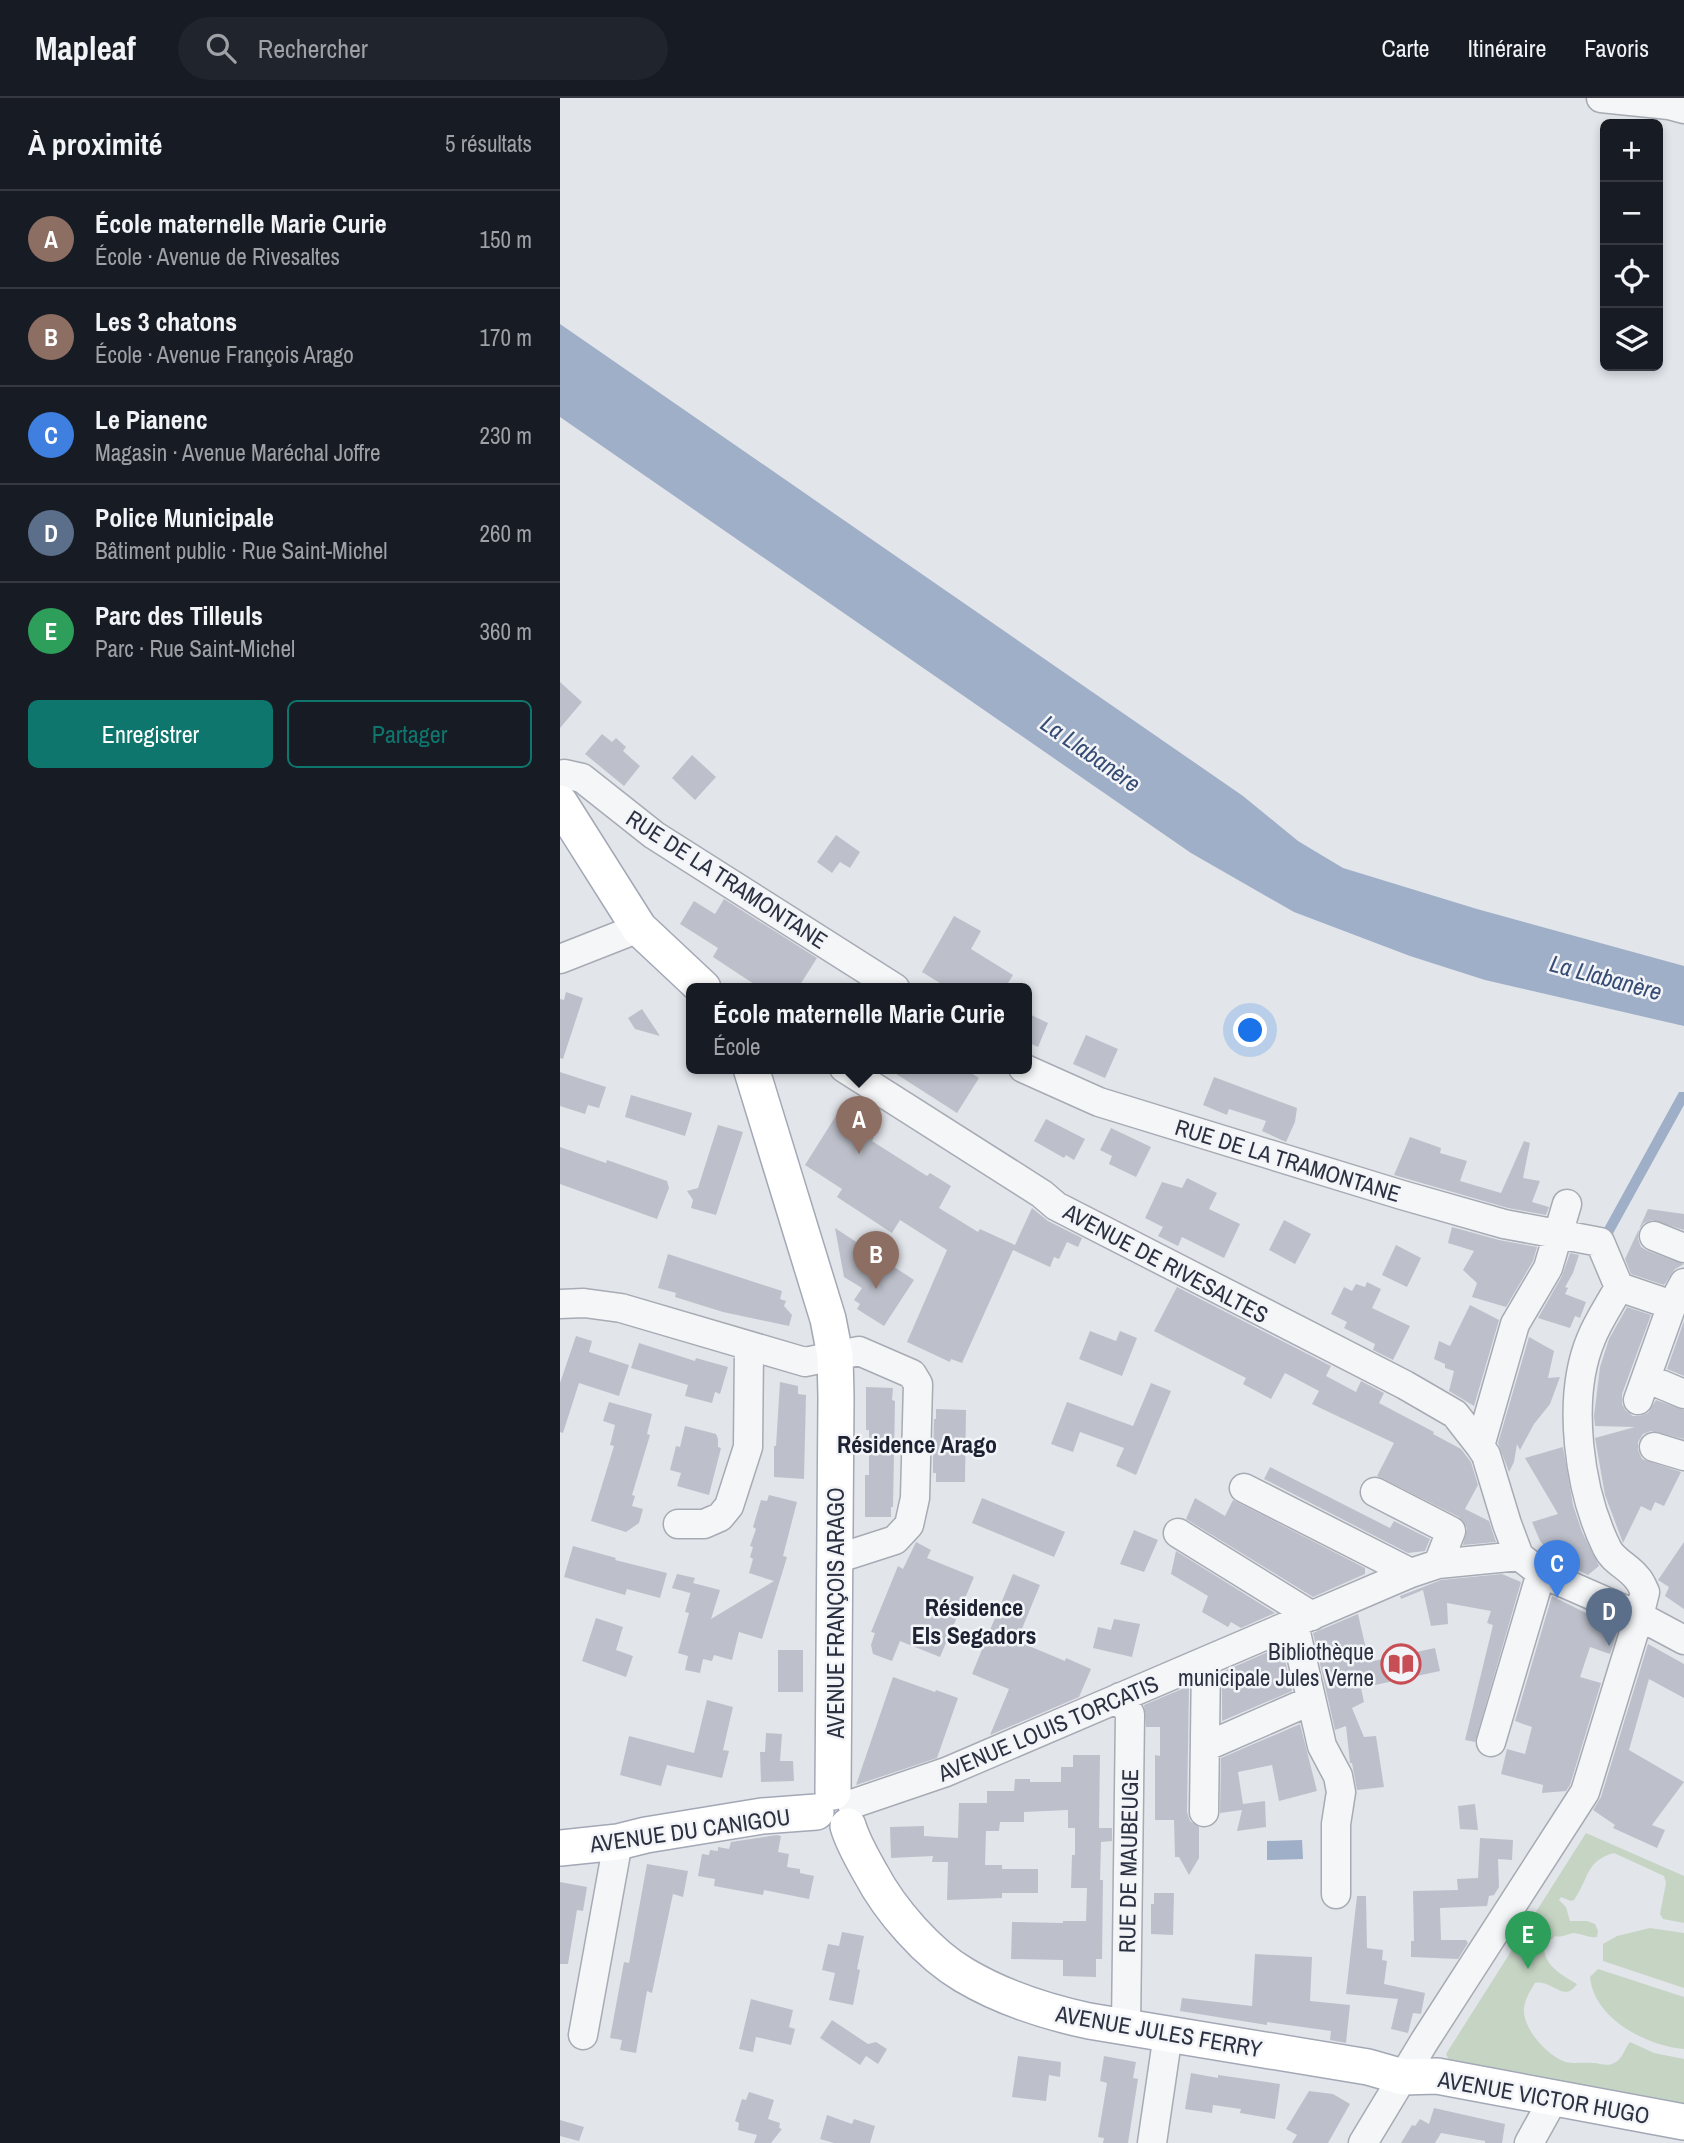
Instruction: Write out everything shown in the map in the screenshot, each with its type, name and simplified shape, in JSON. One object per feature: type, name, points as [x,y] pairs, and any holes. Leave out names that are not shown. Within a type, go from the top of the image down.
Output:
[{"type":"main road","points":[[560,803],[639,928],[698,983]]},
{"type":"main road","name":"AVENUE FRANÇOIS ARAGO","points":[[753,1074],[828,1319],[835,1356],[835,1813]]},
{"type":"main road","name":"AVENUE DU CANIGOU","points":[[562,1848],[618,1842],[762,1816],[835,1813]]},
{"type":"main road","name":"AVENUE JULES FERRY","points":[[835,1813],[876,1884],[916,1937],[963,1975],[1045,2011],[1368,2067],[1403,2077]]},
{"type":"main road","name":"AVENUE VICTOR HUGO","points":[[1403,2077],[1437,2077],[1684,2122]]},
{"type":"street","points":[[1601,98],[1675,104]]},
{"type":"street","name":"RUE DE LA TRAMONTANE","points":[[560,776],[564,774],[582,778],[653,835],[887,983]]},
{"type":"street","points":[[560,959],[639,928]]},
{"type":"street","name":"RUE DE LA TRAMONTANE","points":[[1032,1072],[1099,1101],[1182,1128],[1504,1224],[1600,1242],[1619,1287]]},
{"type":"street","name":"AVENUE DE RIVESALTES","points":[[853,1074],[1031,1187],[1056,1206],[1405,1385],[1455,1414],[1483,1450]]},
{"type":"street","points":[[1567,1204],[1548,1268],[1515,1324],[1483,1450],[1507,1524],[1530,1565],[1684,1640]]},
{"type":"street","points":[[1654,1236],[1684,1248]]},
{"type":"street","points":[[1363,2143],[1585,1792],[1639,1616],[1645,1592],[1637,1577],[1608,1552],[1596,1520],[1579,1455],[1578,1397],[1585,1358],[1591,1338],[1619,1287],[1678,1294],[1642,1389],[1684,1394]]},
{"type":"street","points":[[560,1304],[584,1303],[621,1308],[805,1363],[859,1351],[912,1374],[918,1384],[915,1499],[909,1525],[895,1540],[836,1559]]},
{"type":"street","points":[[678,1524],[704,1524],[720,1517],[729,1506],[748,1447],[749,1347]]},
{"type":"street","points":[[1653,1449],[1684,1456]]},
{"type":"street","points":[[1244,1488],[1411,1573]]},
{"type":"street","points":[[1375,1492],[1451,1531],[1438,1564]]},
{"type":"street","points":[[1178,1533],[1303,1620],[1310,1701],[1322,1746],[1338,1776],[1341,1792],[1336,1824],[1336,1894]]},
{"type":"street","name":"AVENUE LOUIS TORCATIS","points":[[835,1813],[946,1772],[1411,1573],[1438,1564],[1530,1565]]},
{"type":"street","points":[[1491,1742],[1530,1565]]},
{"type":"street","points":[[1205,1812],[1206,1662]]},
{"type":"street","name":"RUE DE MAUBEUGE","points":[[1120,1697],[1130,1714],[1126,2027]]},
{"type":"street","points":[[1205,1747],[1310,1701]]},
{"type":"street","points":[[583,2035],[618,1842]]},
{"type":"street","points":[[1152,2143],[1168,2034]]},
{"type":"street","points":[[1529,2143],[1554,2098]]},
{"type":"green space","points":[[1586,1833],[1684,1876],[1684,1923],[1663,1919],[1660,1914],[1666,1883],[1664,1876],[1614,1853],[1605,1856],[1593,1866],[1574,1900],[1561,1897],[1559,1900],[1566,1907],[1570,1921],[1595,1924],[1597,1937],[1573,1933],[1555,1936],[1544,1946],[1550,1964],[1577,1984],[1567,1992],[1547,1984],[1535,1983],[1528,1995],[1524,2016],[1531,2032],[1544,2048],[1566,2062],[1611,2064],[1619,2059],[1630,2042],[1654,2053],[1684,2059],[1684,2109],[1452,2066],[1446,2054]]},
{"type":"green space","points":[[1650,1928],[1684,1933],[1684,1988],[1603,1961],[1603,1944],[1617,1936]]},
{"type":"green space","points":[[1598,1969],[1684,1997],[1684,2049],[1639,2036],[1612,2017],[1601,2006],[1594,1992],[1590,1977]]},
{"type":"water","name":"La Llabanère","points":[[560,324],[1243,796],[1298,841],[1343,868],[1477,909],[1684,966],[1684,1026],[1485,980],[1410,956],[1294,912],[1191,853],[560,417]]},
{"type":"water","points":[[1679,1092],[1684,1092],[1684,1105],[1610,1239],[1601,1234]]},
{"type":"water","points":[[1302,1840],[1303,1859],[1267,1860],[1267,1841]]},
{"type":"building","points":[[560,682],[582,702],[560,728]]},
{"type":"building","points":[[602,734],[612,742],[616,738],[626,747],[623,751],[640,766],[624,786],[585,754]]},
{"type":"building","points":[[692,755],[716,777],[695,800],[672,778]]},
{"type":"building","points":[[836,835],[860,852],[850,868],[840,862],[832,873],[817,862]]},
{"type":"building","points":[[724,899],[817,958],[801,983],[752,983],[713,957],[718,948],[680,924],[694,901],[715,914]]},
{"type":"building","points":[[954,916],[981,931],[971,949],[1013,975],[1008,983],[940,983],[922,972]]},
{"type":"building","points":[[566,992],[583,998],[563,1059],[560,1058],[560,999],[564,1000]]},
{"type":"building","points":[[642,1009],[660,1036],[635,1029],[628,1018]]},
{"type":"building","points":[[1032,1015],[1048,1023],[1038,1047],[1032,1044]]},
{"type":"building","points":[[1086,1035],[1118,1049],[1105,1078],[1073,1064]]},
{"type":"building","points":[[560,1072],[606,1087],[599,1108],[588,1105],[585,1114],[560,1106]]},
{"type":"building","points":[[896,1074],[973,1074],[979,1078],[957,1113]]},
{"type":"building","points":[[1214,1077],[1297,1108],[1295,1122],[1286,1142],[1262,1131],[1266,1121],[1229,1109],[1227,1115],[1203,1105]]},
{"type":"building","points":[[631,1095],[692,1113],[685,1136],[625,1117]]},
{"type":"building","points":[[837,1114],[874,1137],[872,1141],[927,1176],[930,1173],[951,1186],[939,1208],[978,1232],[980,1229],[1015,1245],[1032,1208],[1048,1221],[1082,1238],[1078,1247],[1067,1242],[1059,1259],[1054,1257],[1050,1267],[1013,1250],[962,1363],[951,1359],[950,1362],[907,1342],[947,1250],[900,1220],[892,1233],[837,1197],[842,1189],[805,1165]]},
{"type":"building","points":[[1046,1119],[1085,1139],[1074,1160],[1066,1155],[1064,1158],[1034,1141]]},
{"type":"building","points":[[718,1125],[743,1132],[716,1215],[691,1208],[693,1200],[687,1191],[698,1188]]},
{"type":"building","points":[[1111,1128],[1151,1147],[1136,1177],[1109,1164],[1112,1156],[1100,1150]]},
{"type":"building","points":[[1410,1137],[1441,1148],[1440,1153],[1467,1161],[1460,1181],[1501,1193],[1524,1141],[1530,1143],[1523,1178],[1540,1181],[1532,1202],[1549,1207],[1546,1215],[1508,1208],[1394,1175]]},
{"type":"building","points":[[560,1147],[667,1181],[669,1188],[657,1219],[560,1184]]},
{"type":"building","points":[[1187,1178],[1217,1193],[1209,1209],[1240,1224],[1224,1258],[1182,1237],[1178,1246],[1158,1236],[1163,1227],[1145,1218],[1162,1182],[1182,1188]]},
{"type":"building","points":[[1648,1209],[1684,1214],[1684,1230],[1652,1220],[1639,1229]]},
{"type":"building","points":[[1284,1220],[1311,1234],[1295,1264],[1269,1250]]},
{"type":"building","points":[[1452,1227],[1537,1247],[1533,1261],[1506,1307],[1472,1297],[1477,1283],[1463,1270],[1474,1251],[1448,1243]]},
{"type":"building","points":[[835,1228],[914,1280],[884,1326],[857,1309],[860,1304],[854,1300],[862,1288],[844,1277]]},
{"type":"building","points":[[1639,1229],[1641,1247],[1684,1264],[1675,1269],[1664,1285],[1631,1274],[1625,1259]]},
{"type":"building","points":[[1396,1245],[1421,1258],[1407,1287],[1382,1275]]},
{"type":"building","points":[[1570,1253],[1579,1255],[1565,1287],[1568,1288],[1565,1294],[1586,1302],[1580,1318],[1575,1316],[1570,1328],[1538,1318],[1562,1276]]},
{"type":"building","points":[[668,1254],[782,1291],[780,1299],[786,1301],[784,1306],[792,1315],[789,1326],[723,1312],[675,1297],[676,1293],[658,1288]]},
{"type":"building","points":[[1367,1282],[1381,1289],[1372,1308],[1410,1326],[1393,1360],[1373,1350],[1375,1344],[1344,1328],[1347,1322],[1331,1314],[1344,1287],[1352,1291],[1356,1284],[1365,1287]]},
{"type":"building","points":[[1177,1287],[1331,1366],[1326,1376],[1356,1392],[1361,1381],[1384,1393],[1379,1403],[1461,1449],[1471,1462],[1478,1485],[1465,1509],[1489,1521],[1496,1542],[1463,1545],[1467,1528],[1459,1517],[1377,1476],[1394,1443],[1312,1404],[1319,1391],[1285,1373],[1271,1399],[1243,1384],[1246,1378],[1154,1331]]},
{"type":"building","points":[[1470,1305],[1499,1320],[1474,1406],[1449,1391],[1454,1371],[1434,1359],[1439,1341],[1450,1346]]},
{"type":"building","points":[[1627,1307],[1651,1315],[1622,1394],[1622,1404],[1633,1416],[1648,1413],[1656,1400],[1684,1410],[1684,1439],[1651,1431],[1643,1434],[1638,1442],[1642,1459],[1681,1472],[1664,1506],[1655,1502],[1651,1511],[1641,1506],[1623,1543],[1605,1495],[1595,1438],[1635,1427],[1595,1426],[1594,1416],[1600,1367],[1609,1339]]},
{"type":"building","points":[[1684,1321],[1684,1376],[1667,1369]]},
{"type":"building","points":[[1090,1331],[1116,1341],[1120,1331],[1137,1338],[1122,1376],[1079,1359]]},
{"type":"building","points":[[576,1336],[592,1341],[589,1352],[629,1365],[619,1396],[579,1383],[563,1433],[560,1432],[560,1383]]},
{"type":"building","points":[[1529,1337],[1554,1351],[1548,1378],[1560,1377],[1550,1404],[1534,1424],[1520,1450],[1517,1444],[1509,1472],[1498,1443]]},
{"type":"building","points":[[639,1343],[695,1361],[696,1358],[728,1367],[720,1394],[715,1392],[712,1403],[685,1396],[688,1385],[631,1368]]},
{"type":"building","points":[[780,1382],[798,1386],[798,1394],[806,1395],[804,1479],[774,1477]]},
{"type":"building","points":[[1151,1383],[1171,1391],[1136,1475],[1116,1466],[1124,1448],[1080,1432],[1073,1452],[1051,1444],[1067,1402],[1133,1426]]},
{"type":"building","points":[[866,1387],[893,1388],[892,1400],[895,1401],[891,1517],[865,1517],[865,1475],[869,1475]]},
{"type":"building","points":[[609,1402],[652,1414],[647,1434],[650,1435],[632,1495],[635,1496],[632,1506],[643,1509],[639,1523],[626,1532],[591,1521],[614,1446],[610,1445],[615,1425],[603,1421]]},
{"type":"building","points":[[936,1409],[966,1410],[965,1482],[936,1482],[933,1461]]},
{"type":"building","points":[[685,1426],[716,1434],[718,1439],[718,1447],[721,1448],[709,1495],[677,1486],[681,1473],[670,1470]]},
{"type":"building","points":[[1563,1447],[1573,1505],[1582,1532],[1599,1566],[1588,1575],[1556,1559],[1540,1541],[1532,1522],[1558,1514],[1525,1458]]},
{"type":"building","points":[[1270,1467],[1390,1528],[1394,1521],[1430,1539],[1425,1551],[1408,1553],[1264,1479]]},
{"type":"building","points":[[769,1495],[797,1502],[783,1556],[787,1557],[762,1639],[739,1632],[732,1660],[714,1655],[712,1661],[703,1659],[700,1673],[685,1670],[688,1656],[678,1653],[689,1613],[685,1612],[691,1591],[690,1593],[672,1588],[677,1574],[695,1578],[693,1583],[720,1590],[711,1619],[774,1581],[749,1573],[753,1559],[750,1557],[753,1547],[750,1546],[756,1529],[753,1527],[761,1500],[767,1501]]},
{"type":"building","points":[[982,1498],[1065,1532],[1054,1557],[972,1523]]},
{"type":"building","points":[[1195,1498],[1225,1516],[1233,1500],[1365,1568],[1365,1574],[1313,1597],[1186,1519]]},
{"type":"building","points":[[1134,1530],[1158,1540],[1144,1572],[1120,1564]]},
{"type":"building","points":[[916,1542],[931,1550],[927,1558],[974,1577],[940,1657],[900,1641],[892,1661],[873,1654],[871,1645],[875,1633],[871,1632],[898,1566],[903,1569]]},
{"type":"building","points":[[1684,1542],[1684,1609],[1665,1596],[1669,1587],[1658,1580]]},
{"type":"building","points":[[573,1546],[667,1573],[660,1598],[627,1589],[625,1595],[564,1577]]},
{"type":"building","points":[[1176,1551],[1275,1613],[1241,1628],[1231,1622],[1228,1627],[1202,1612],[1208,1596],[1171,1574]]},
{"type":"building","points":[[1013,1574],[1040,1585],[1017,1641],[1091,1669],[1079,1697],[990,1735],[1009,1689],[972,1674]]},
{"type":"building","points":[[1502,1574],[1521,1582],[1475,1742],[1465,1740],[1493,1625],[1487,1623],[1491,1611],[1447,1603],[1448,1624],[1431,1626],[1423,1590],[1401,1599],[1400,1596],[1441,1580]]},
{"type":"building","points":[[1552,1596],[1618,1629],[1610,1654],[1590,1647],[1580,1677],[1601,1683],[1570,1785],[1566,1791],[1542,1793],[1543,1785],[1501,1774],[1507,1749],[1525,1754],[1532,1727],[1515,1721]]},
{"type":"building","points":[[1358,1614],[1369,1662],[1435,1648],[1440,1671],[1361,1688],[1364,1702],[1352,1708],[1364,1737],[1376,1736],[1384,1787],[1357,1790],[1350,1763],[1346,1726],[1335,1730],[1313,1633]]},
{"type":"building","points":[[596,1618],[623,1627],[616,1650],[633,1656],[626,1677],[582,1661]]},
{"type":"building","points":[[1114,1619],[1140,1624],[1132,1657],[1093,1648],[1098,1627],[1111,1630]]},
{"type":"building","points":[[1648,1644],[1684,1664],[1684,1698],[1649,1679],[1629,1750],[1684,1782],[1652,1825],[1665,1830],[1657,1848],[1613,1828],[1615,1825],[1593,1810],[1601,1797]]},
{"type":"building","points":[[1282,1646],[1292,1691],[1222,1721],[1222,1672]]},
{"type":"building","points":[[778,1650],[803,1650],[803,1692],[778,1692]]},
{"type":"building","points":[[893,1677],[958,1698],[937,1758],[856,1785]]},
{"type":"building","points":[[1189,1686],[1187,1812],[1190,1821],[1199,1827],[1199,1858],[1189,1875],[1179,1857],[1175,1857],[1174,1820],[1155,1820],[1155,1755],[1160,1756],[1160,1727],[1146,1727],[1144,1705]]},
{"type":"building","points":[[707,1700],[733,1707],[723,1750],[729,1751],[722,1778],[667,1765],[661,1786],[620,1775],[629,1736],[694,1753]]},
{"type":"building","points":[[1300,1724],[1317,1791],[1279,1801],[1272,1765],[1238,1772],[1243,1804],[1265,1801],[1266,1827],[1237,1831],[1242,1810],[1220,1813],[1221,1758]]},
{"type":"building","points":[[766,1733],[782,1734],[780,1761],[793,1761],[794,1781],[761,1782],[760,1752],[765,1752]]},
{"type":"building","points":[[1073,1755],[1100,1755],[1099,1828],[1112,1828],[1112,1841],[1101,1842],[1102,1959],[1096,1959],[1096,1977],[1063,1976],[1063,1960],[1011,1959],[1012,1922],[1086,1921],[1087,1888],[1071,1888],[1075,1828],[1068,1828],[1068,1810],[1024,1812],[1024,1822],[1000,1822],[999,1831],[986,1831],[985,1865],[1002,1865],[1002,1869],[1038,1869],[1038,1893],[1002,1893],[1002,1898],[947,1900],[948,1862],[932,1862],[933,1856],[891,1858],[890,1827],[924,1826],[924,1836],[958,1838],[959,1803],[987,1803],[987,1791],[1014,1791],[1015,1779],[1061,1782],[1061,1767],[1073,1767]]},
{"type":"building","points":[[1475,1804],[1478,1830],[1460,1829],[1458,1806]]},
{"type":"building","points":[[781,1836],[778,1852],[789,1854],[787,1867],[800,1869],[800,1873],[814,1876],[809,1899],[764,1890],[763,1895],[714,1886],[715,1879],[698,1876],[702,1854],[709,1855],[710,1850],[718,1851],[718,1847],[729,1849],[731,1842]]},
{"type":"building","points":[[1480,1838],[1513,1840],[1512,1860],[1498,1859],[1499,1887],[1494,1895],[1489,1896],[1487,1906],[1440,1908],[1441,1940],[1466,1940],[1468,1943],[1458,1959],[1411,1957],[1411,1941],[1414,1941],[1413,1891],[1458,1890],[1457,1879],[1478,1878]]},
{"type":"building","points":[[647,1864],[688,1871],[683,1897],[673,1894],[652,1993],[647,1991],[636,2053],[620,2050],[622,2040],[610,2038],[624,1962],[629,1963]]},
{"type":"building","points":[[560,1882],[587,1887],[583,1911],[577,1910],[568,1964],[560,1964]]},
{"type":"building","points":[[1154,1893],[1174,1893],[1173,1935],[1151,1934],[1151,1904],[1154,1904]]},
{"type":"building","points":[[1357,1896],[1366,1896],[1367,1948],[1383,1950],[1382,1960],[1387,1961],[1384,1984],[1425,1993],[1421,2014],[1413,2013],[1408,2033],[1391,2029],[1398,1999],[1346,1994]]},
{"type":"building","points":[[842,1932],[864,1936],[853,2005],[829,2000],[835,1973],[822,1970],[828,1944],[839,1946]]},
{"type":"building","points":[[1255,1954],[1312,1957],[1310,2001],[1350,2005],[1346,2043],[1330,2040],[1331,2031],[1267,2022],[1267,2025],[1180,2011],[1182,1998],[1252,2006]]},
{"type":"building","points":[[751,1999],[793,2010],[789,2027],[795,2029],[791,2045],[756,2037],[753,2052],[739,2049]]},
{"type":"building","points":[[832,2020],[868,2044],[876,2042],[887,2049],[878,2064],[866,2056],[860,2065],[820,2038]]},
{"type":"building","points":[[1018,2056],[1061,2062],[1060,2077],[1049,2075],[1046,2101],[1012,2097]]},
{"type":"building","points":[[1104,2056],[1136,2062],[1133,2078],[1138,2079],[1128,2143],[1103,2143],[1104,2138],[1098,2137],[1107,2083],[1100,2081]]},
{"type":"building","points":[[1191,2073],[1280,2084],[1275,2119],[1240,2113],[1241,2109],[1213,2105],[1212,2113],[1185,2109]]},
{"type":"building","points":[[1309,2091],[1333,2094],[1350,2104],[1328,2143],[1292,2143],[1297,2135],[1286,2129]]},
{"type":"building","points":[[749,2092],[774,2100],[768,2119],[780,2123],[779,2128],[782,2129],[771,2143],[754,2143],[757,2135],[738,2130],[739,2123],[735,2121],[742,2099],[746,2100]]},
{"type":"building","points":[[1434,2108],[1505,2124],[1502,2143],[1485,2143],[1441,2133],[1435,2143],[1401,2143],[1412,2125],[1415,2126],[1420,2119],[1429,2124]]},
{"type":"building","points":[[827,2115],[852,2124],[854,2119],[875,2126],[870,2143],[834,2143],[820,2139]]},
{"type":"building","points":[[560,2120],[584,2127],[579,2141],[560,2136]]},
{"type":"place","name":"École maternelle Marie Curie","points":[[859,1154]]},
{"type":"place","name":"Les 3 chatons","points":[[876,1289]]},
{"type":"place","name":"Le Pianenc","points":[[1557,1598]]},
{"type":"place","name":"Police Municipale","points":[[1609,1646]]},
{"type":"place","name":"Bibliothèque municipale Jules Verne","points":[[1401,1664]]},
{"type":"place","name":"Parc des Tilleuls","points":[[1528,1969]]},
{"type":"district","name":"Résidence Arago","points":[[917,1444]]},
{"type":"district","name":"Résidence Els Segadors","points":[[974,1621]]}]
